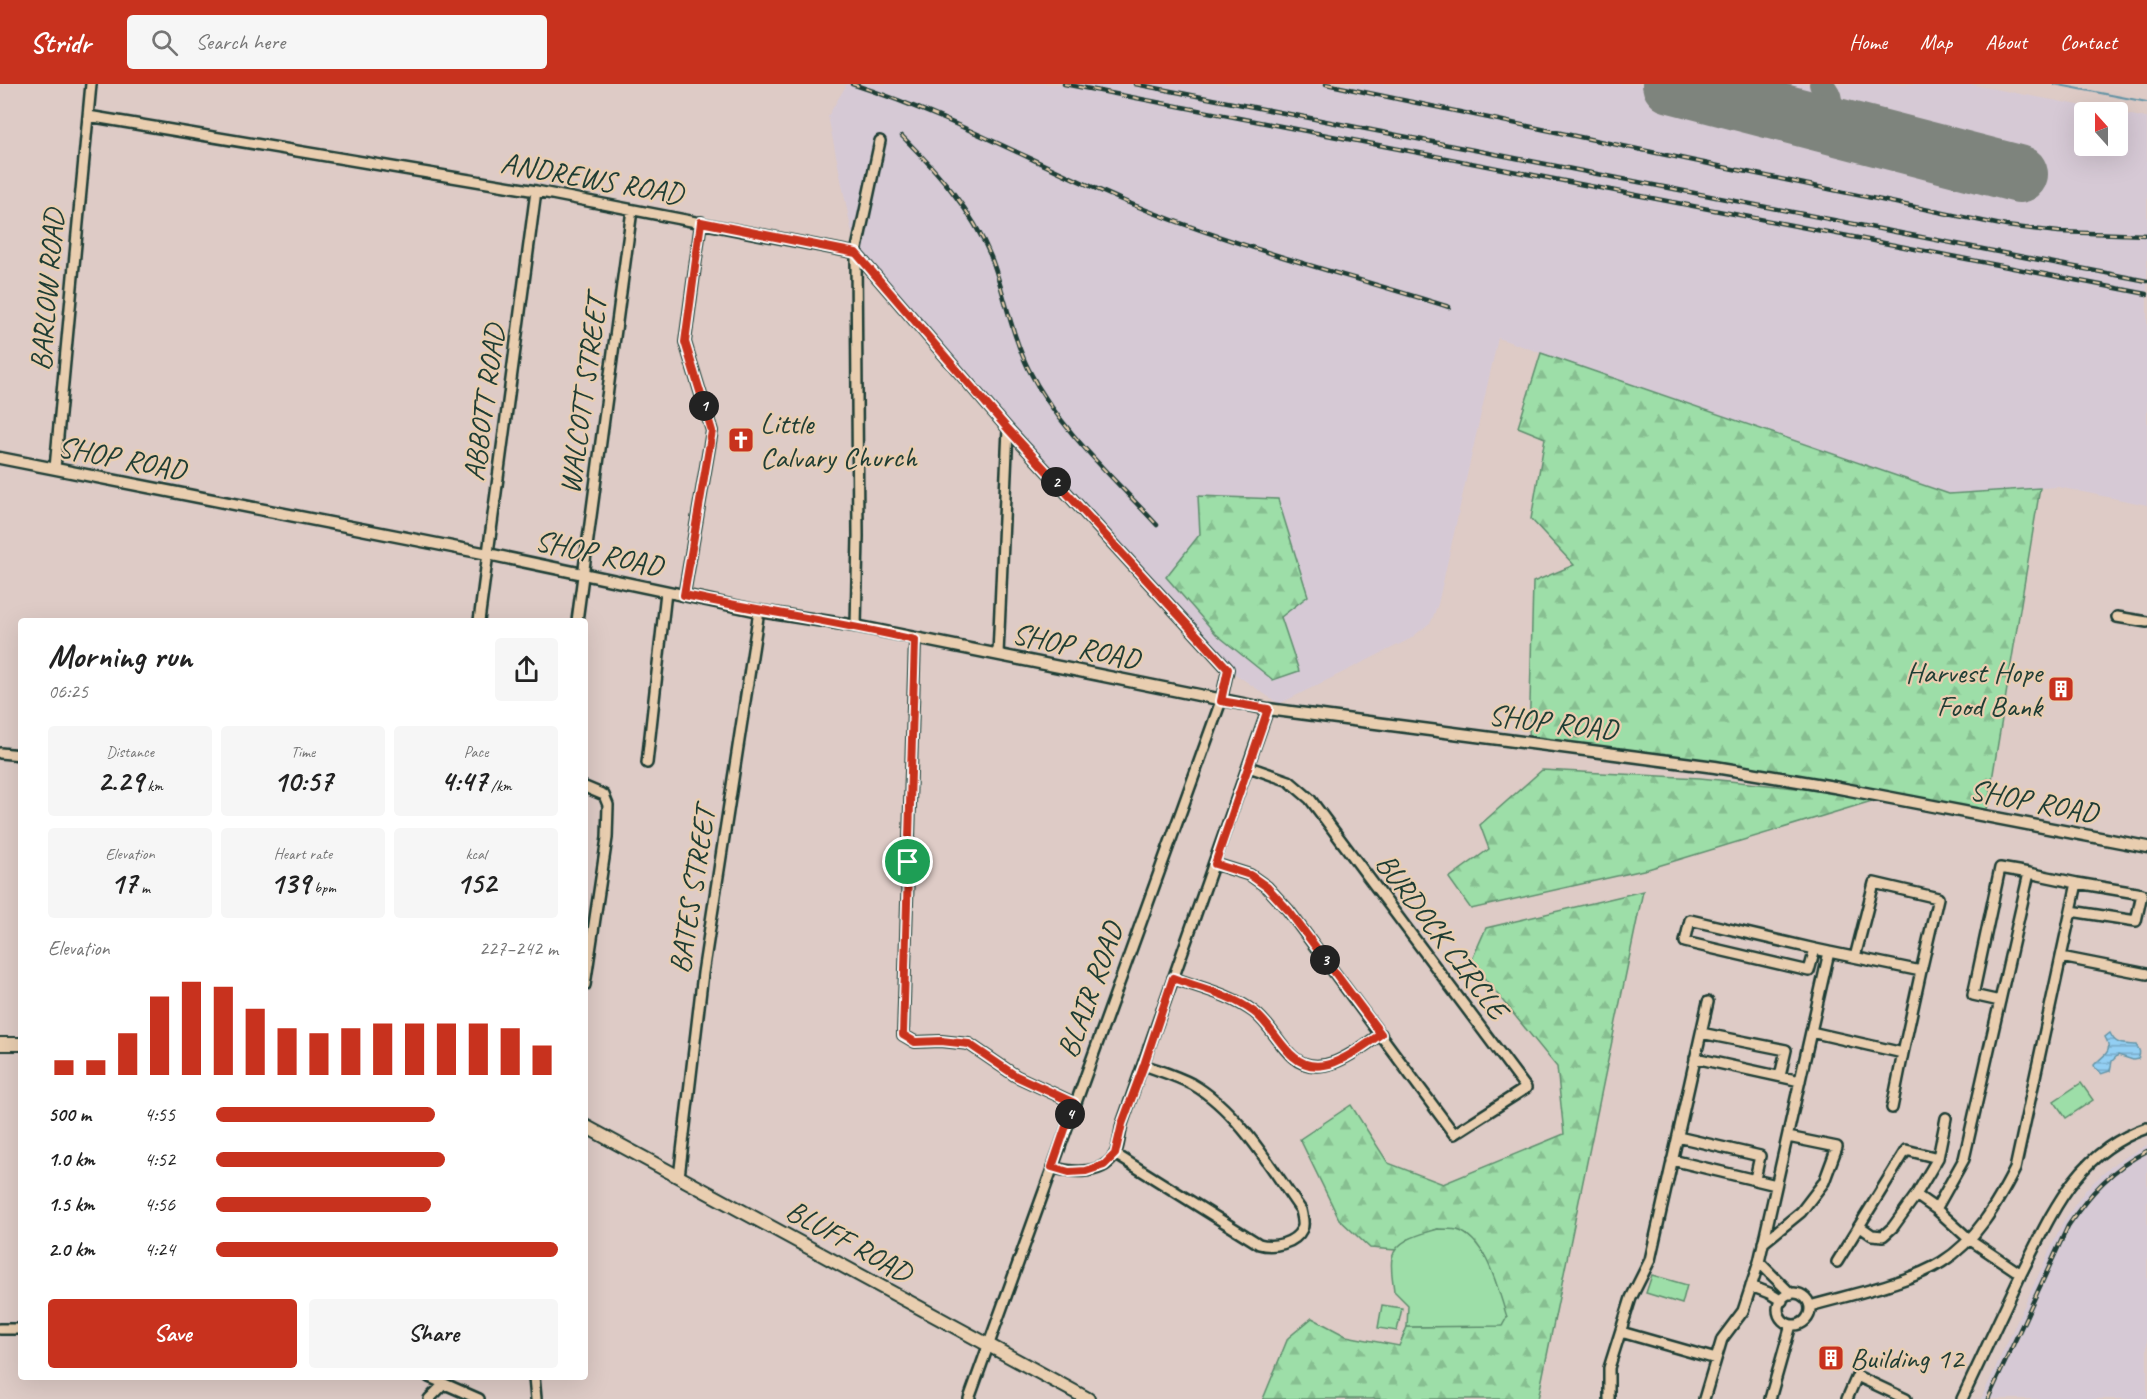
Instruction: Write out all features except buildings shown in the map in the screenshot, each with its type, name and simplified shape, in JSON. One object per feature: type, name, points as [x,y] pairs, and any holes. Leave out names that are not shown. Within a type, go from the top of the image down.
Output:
[{"type":"main road","points":[[0,1044],[18,1044]]},
{"type":"main road","name":"BLUFF ROAD","points":[[588,1128],[1088,1399]]},
{"type":"street","points":[[88,116],[91,84]]},
{"type":"street","name":"ANDREWS ROAD","points":[[88,116],[536,191],[856,253]]},
{"type":"street","name":"BARLOW ROAD","points":[[55,468],[88,116]]},
{"type":"street","points":[[856,626],[858,536],[856,253],[880,141]]},
{"type":"street","name":"ABBOTT ROAD","points":[[479,618],[536,191]]},
{"type":"street","name":"WALCOTT STREET","points":[[577,618],[632,210]]},
{"type":"street","points":[[684,595],[712,431],[685,342],[701,222]]},
{"type":"street","points":[[856,253],[1008,429],[1228,669],[1221,701]]},
{"type":"street","points":[[998,654],[1008,429]]},
{"type":"street","name":"SHOP ROAD","points":[[0,458],[488,554],[759,611],[856,626],[915,640],[998,654],[1221,701],[1715,767],[1834,787],[2147,847]]},
{"type":"street","points":[[647,763],[666,592]]},
{"type":"street","name":"BATES STREET","points":[[679,1177],[703,973],[759,611]]},
{"type":"street","points":[[2117,617],[2147,622]]},
{"type":"street","points":[[915,640],[903,1035],[915,1042],[941,1041],[969,1044],[1016,1076],[1074,1103]]},
{"type":"street","name":"BLAIR ROAD","points":[[969,1399],[1221,701]]},
{"type":"street","points":[[1052,1167],[1069,1172],[1086,1171],[1104,1165],[1115,1154],[1122,1124],[1268,709]]},
{"type":"street","points":[[0,753],[18,755]]},
{"type":"street","name":"BURDOCK CIRCLE","points":[[1249,767],[1289,781],[1310,799],[1526,1088],[1454,1134],[1381,1034]]},
{"type":"street","points":[[588,788],[604,795],[608,805],[607,838],[588,965]]},
{"type":"street","points":[[1173,978],[1232,999],[1255,1012],[1294,1058],[1314,1066],[1333,1063],[1352,1054],[1381,1034],[1288,910],[1267,887],[1250,875],[1215,864]]},
{"type":"street","points":[[2000,1001],[1973,995],[2000,868],[2142,894],[2136,921],[2071,911]]},
{"type":"street","points":[[1936,1209],[1964,1159],[2029,873]]},
{"type":"street","points":[[1856,957],[1874,883],[1938,897],[1892,1108]]},
{"type":"street","points":[[1810,1306],[1911,1276],[1942,1262],[1969,1239],[1995,1207],[2015,1169],[2077,883]]},
{"type":"street","points":[[1815,949],[1809,971],[1685,942],[1690,920],[1921,971]]},
{"type":"street","points":[[1704,1399],[1722,1339],[1743,1311],[1759,1262],[1830,952]]},
{"type":"street","points":[[2061,957],[2147,974]]},
{"type":"street","points":[[1609,1399],[1610,1368],[1631,1298],[1650,1260],[1708,1002]]},
{"type":"street","points":[[1811,1032],[1903,1053]]},
{"type":"street","points":[[1701,1033],[1786,1050],[1780,1076]]},
{"type":"street","points":[[1695,1058],[1800,1081]]},
{"type":"street","points":[[1115,1154],[1259,1244],[1271,1247],[1290,1240],[1302,1231],[1304,1223],[1301,1210],[1246,1132],[1213,1098],[1191,1083],[1144,1065]]},
{"type":"street","points":[[1859,1226],[1872,1235],[1882,1236],[1893,1227],[1938,1158],[1946,1118]]},
{"type":"street","points":[[1962,1399],[2060,1197],[2090,1161],[2128,1134],[2147,1128]]},
{"type":"street","points":[[1678,1137],[1760,1156],[1755,1179]]},
{"type":"street","points":[[1763,1243],[1801,1212],[1824,1182],[1837,1147],[1788,1137]]},
{"type":"street","points":[[1837,1262],[1906,1150],[1938,1158]]},
{"type":"street","points":[[1672,1160],[1776,1185]]},
{"type":"street","points":[[1916,1195],[1936,1209],[1969,1239],[2021,1274]]},
{"type":"street","points":[[1759,1262],[1791,1294],[1805,1297],[1810,1306],[1809,1316],[1801,1323],[1786,1322],[1779,1314],[1782,1301],[1791,1294]]},
{"type":"street","points":[[1751,1287],[1769,1293],[1782,1301]]},
{"type":"street","points":[[1770,1399],[1791,1324]]},
{"type":"street","points":[[0,1329],[18,1329]]},
{"type":"street","points":[[1620,1332],[1716,1359]]},
{"type":"street","points":[[1847,1399],[1857,1376],[1906,1399]]},
{"type":"street","points":[[435,1380],[479,1399]]},
{"type":"street","points":[[534,1380],[536,1399]]},
{"type":"street","points":[[429,1399],[444,1384]]},
{"type":"shaded area","points":[[847,84],[1968,84],[2074,104],[2074,156],[2128,156],[2128,114],[2147,118],[2147,505],[2058,487],[1949,494],[1498,338],[1438,604],[1431,622],[1410,639],[1279,704],[1228,669],[856,253],[828,116]]},
{"type":"shaded area","points":[[2147,1145],[2147,1399],[1981,1399],[2063,1222],[2087,1188],[2116,1162]]},
{"type":"green space","points":[[1541,353],[1949,494],[2040,488],[1986,816],[1885,797],[1648,869],[1471,909],[1449,878],[1489,849],[1480,825],[1542,770],[1700,778],[1873,796],[1529,743],[1533,582],[1574,565],[1531,519],[1545,438],[1518,427]]},
{"type":"green space","points":[[1198,496],[1278,499],[1308,596],[1281,617],[1299,671],[1273,680],[1216,634],[1166,577],[1200,534]]},
{"type":"green space","points":[[1643,891],[1538,1399],[1263,1399],[1288,1338],[1312,1318],[1346,1336],[1399,1346],[1407,1327],[1502,1325],[1438,1229],[1407,1240],[1396,1250],[1370,1248],[1339,1219],[1300,1139],[1351,1105],[1388,1163],[1443,1184],[1564,1134],[1557,1067],[1471,962],[1486,928]]},
{"type":"green space","points":[[2081,1083],[2093,1100],[2066,1118],[2054,1101]]},
{"type":"green space","points":[[1438,1229],[1457,1230],[1467,1235],[1484,1254],[1507,1317],[1502,1326],[1407,1327],[1408,1305],[1394,1291],[1392,1258],[1394,1252],[1404,1242],[1417,1235]]},
{"type":"green space","points":[[1652,1275],[1687,1285],[1682,1304],[1646,1293]]},
{"type":"green space","points":[[1382,1305],[1402,1308],[1397,1331],[1378,1328]]},
{"type":"water","points":[[2110,1033],[2118,1042],[2136,1045],[2140,1055],[2138,1059],[2133,1060],[2118,1055],[2112,1061],[2110,1071],[2101,1074],[2094,1065],[2108,1050],[2105,1037]]},
{"type":"waterway","points":[[2054,84],[2147,102]]},
{"type":"taxiway","points":[[1821,84],[1830,98],[1826,124]]},
{"type":"runway","points":[[1671,84],[2019,174]]},
{"type":"railway","points":[[852,84],[921,109],[1164,217],[1244,245],[1449,307]]},
{"type":"railway","points":[[1064,84],[2147,294]]},
{"type":"railway","points":[[1135,84],[2147,281]]},
{"type":"railway","points":[[1326,84],[2006,226],[2059,232],[2147,235]]},
{"type":"railway","points":[[902,136],[953,192],[974,223],[991,257],[1023,356],[1041,392],[1088,452],[1157,525]]},
{"type":"railway","points":[[1988,1399],[2068,1226],[2084,1203],[2103,1183],[2123,1165],[2147,1151]]},
{"type":"place","name":"Little Calvary Church","points":[[741,440]]},
{"type":"place","name":"Harvest Hope Food Bank","points":[[2061,689]]},
{"type":"place","name":"Building 12","points":[[1831,1358]]},
{"type":"route","points":[[701,222],[856,253],[1008,429],[1228,669],[1221,701],[1268,709],[1215,864],[1250,875],[1267,887],[1288,910],[1381,1034],[1352,1054],[1333,1063],[1314,1066],[1294,1058],[1255,1012],[1232,999],[1173,978],[1122,1124],[1115,1154],[1104,1165],[1086,1171],[1069,1172],[1052,1167],[1074,1103],[1016,1076],[969,1044],[941,1041],[915,1042],[903,1035],[908,862],[915,640],[856,626],[759,611],[684,595],[712,431],[685,342],[701,222]]}]
